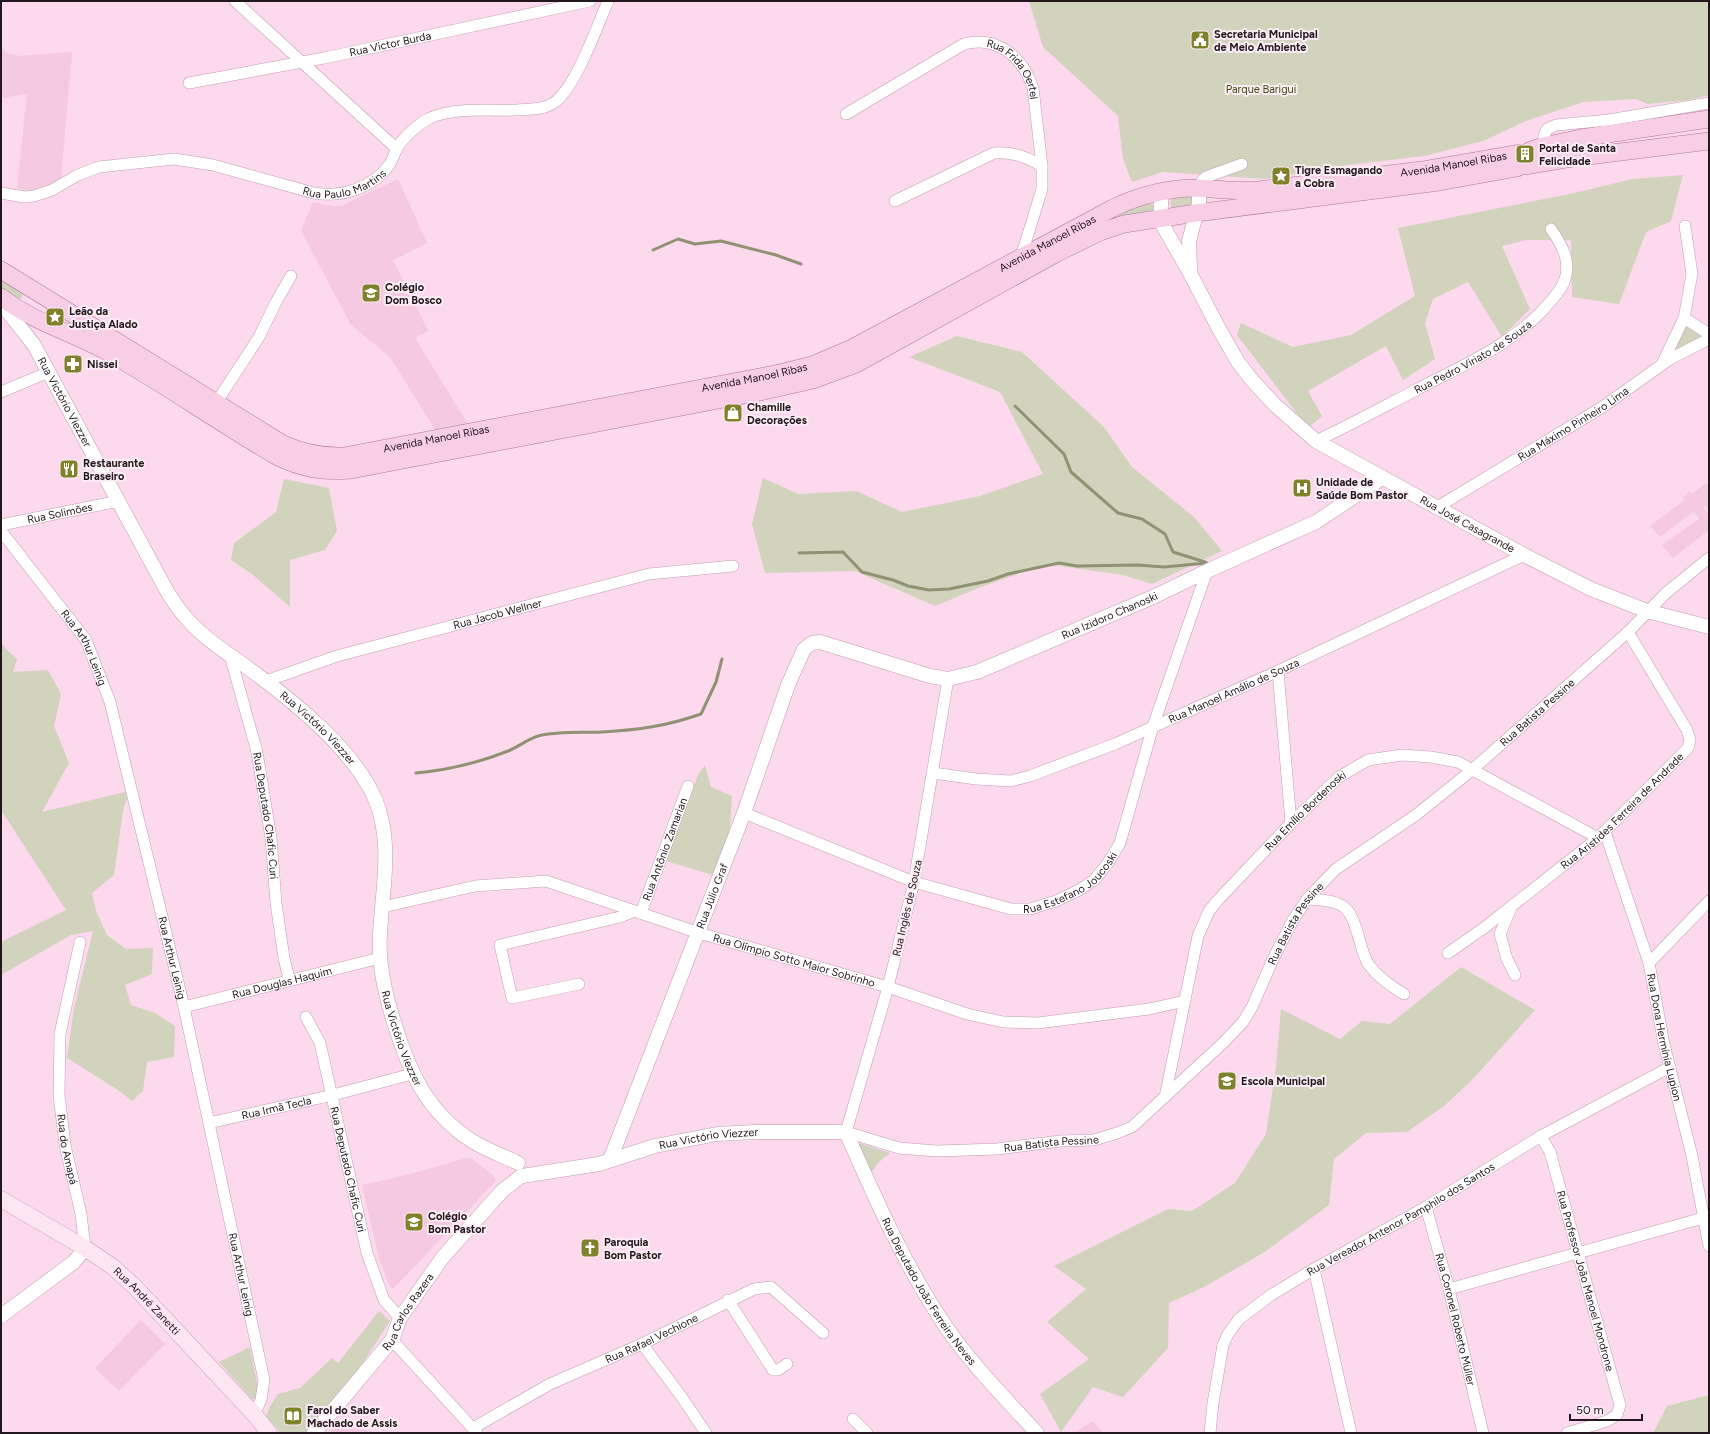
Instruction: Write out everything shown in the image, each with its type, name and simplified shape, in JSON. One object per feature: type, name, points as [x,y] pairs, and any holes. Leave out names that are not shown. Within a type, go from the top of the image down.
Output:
[{"type":"main road","name":"Avenida Manoel Ribas","points":[[530,428],[755,393],[813,380],[856,364],[1057,253],[1106,229],[1124,224],[1196,213],[1439,182],[1597,135],[1709,119]]},
{"type":"main road","name":"Avenida Manoel Ribas","points":[[1,297],[32,317],[104,350],[284,460],[300,466],[325,471],[351,470],[492,436],[812,365],[852,348],[1074,229],[1126,202],[1146,194],[1199,188],[1235,191],[1259,190],[1527,157],[1572,158],[1709,142]]},
{"type":"main road","points":[[1057,253],[1056,244],[1058,241],[1074,229]]},
{"type":"main road","points":[[1006,281],[1020,264],[1021,257]]},
{"type":"main road","name":"Avenida Manoel Ribas","points":[[1,270],[283,444],[310,454],[321,456],[359,454],[492,436]]},
{"type":"main road","points":[[30,288],[32,317]]},
{"type":"main road","points":[[755,393],[756,387],[775,374]]},
{"type":"main road","name":"Rua André Zanetti","points":[[1,1199],[85,1248],[113,1267],[135,1287],[254,1414],[264,1432]]},
{"type":"street","points":[[235,1],[397,149]]},
{"type":"street","name":"Rua Victor Burda","points":[[190,83],[301,61],[324,58],[590,1]]},
{"type":"street","name":"Rua Paulo Martins","points":[[1,193],[13,196],[34,196],[52,190],[78,175],[99,167],[174,159],[213,165],[314,193],[337,194],[356,188],[372,180],[386,169],[397,149],[408,135],[424,122],[438,115],[457,112],[526,110],[546,107],[553,104],[564,93],[574,78],[608,1]]},
{"type":"street","name":"Rua Frida Oertel","points":[[846,114],[954,49],[974,42],[987,42],[998,45],[1006,50],[1022,65],[1030,78],[1034,96],[1042,166],[1042,189],[1021,257]]},
{"type":"street","points":[[1527,157],[1544,136],[1547,129],[1556,125],[1609,120],[1709,103]]},
{"type":"street","points":[[1689,144],[1709,148]]},
{"type":"street","points":[[895,201],[994,153],[1012,153],[1042,166]]},
{"type":"street","points":[[1199,188],[1202,181],[1206,177],[1242,164]]},
{"type":"street","name":"Rua José Casagrande","points":[[1191,275],[1189,241],[1199,203],[1199,188]]},
{"type":"street","points":[[1160,219],[1162,191]]},
{"type":"street","name":"Rua José Casagrande","points":[[1160,219],[1191,275],[1218,329],[1251,379],[1275,406],[1316,441],[1436,508],[1591,589],[1647,611],[1709,627]]},
{"type":"street","points":[[1662,364],[1684,318],[1692,274],[1685,226]]},
{"type":"street","name":"Rua Pedro Viriato de Souza","points":[[1316,441],[1488,352],[1520,332],[1545,308],[1561,288],[1564,281],[1566,256],[1562,246],[1551,229]]},
{"type":"street","points":[[216,403],[259,337],[276,302],[291,276]]},
{"type":"street","name":"Rua Victório Viezzer","points":[[1,303],[34,345],[160,578],[179,609],[197,629],[266,681],[336,743],[359,770],[368,784],[377,804],[382,827],[385,862],[380,934],[380,958],[392,1015],[404,1056],[412,1074],[426,1097],[448,1122],[472,1141],[490,1150],[517,1170],[575,1168],[610,1160],[655,1146],[717,1134],[755,1132],[846,1132]]},
{"type":"street","name":"Rua Victório Viezzer","points":[[32,317],[34,345]]},
{"type":"street","points":[[1684,318],[1709,334]]},
{"type":"street","name":"Rua Máximo Pinheiro Lima","points":[[1436,508],[1601,408],[1662,364],[1693,346],[1709,339]]},
{"type":"street","points":[[1,392],[49,372]]},
{"type":"street","name":"Rua Izidoro Chanoski","points":[[820,642],[930,676],[948,679],[977,672],[1153,597],[1316,522],[1382,478]]},
{"type":"street","name":"Rua Solimões","points":[[1,525],[119,501]]},
{"type":"street","name":"Rua Arthur Leinig","points":[[1,531],[86,640],[110,702],[184,1007],[264,1380],[261,1400],[254,1414]]},
{"type":"street","name":"Rua Manoel Amálio de Souza","points":[[933,772],[976,779],[1011,781],[1030,776],[1115,744],[1278,671],[1524,555]]},
{"type":"street","name":"Rua Batista Pessine","points":[[846,1132],[899,1148],[936,1151],[997,1148],[1060,1141],[1094,1140],[1117,1134],[1132,1127],[1223,1043],[1243,1022],[1252,1007],[1273,959],[1293,920],[1306,899],[1336,869],[1416,815],[1472,770],[1628,632],[1666,593],[1709,558]]},
{"type":"street","name":"Rua Jacob Wellner","points":[[266,681],[337,656],[649,574],[733,566]]},
{"type":"street","name":"Rua Estefano Joucoski","points":[[744,813],[914,882],[1011,909],[1030,909],[1056,901],[1089,884],[1108,863],[1120,843],[1153,726],[1207,571]]},
{"type":"street","name":"Rua Aristides Ferreira de Andrade","points":[[1448,953],[1511,907],[1601,835],[1688,748],[1690,740],[1687,730],[1628,632]]},
{"type":"street","name":"Rua Júlio Graf","points":[[610,1160],[699,933],[744,813],[788,685],[804,649],[812,643],[820,642]]},
{"type":"street","name":"Rua Deputado Chafic Curi","points":[[230,655],[258,752],[271,838],[276,903],[284,958],[289,979]]},
{"type":"street","points":[[1278,671],[1292,823]]},
{"type":"street","name":"Rua Inglês de Souza","points":[[846,1132],[888,988],[914,882],[948,679]]},
{"type":"street","name":"Rua Emílio Bordenoski","points":[[1165,1097],[1186,1001],[1198,936],[1209,912],[1218,900],[1292,823],[1339,777],[1368,760],[1402,755],[1431,757],[1458,762],[1601,835]]},
{"type":"street","name":"Rua Antônio Zamarian","points":[[638,912],[688,786]]},
{"type":"street","name":"Rua Dona Hermínia Lupion","points":[[1601,835],[1649,962],[1670,1067],[1692,1156],[1709,1246]]},
{"type":"street","name":"Rua Olímpio Sotto Maior Sobrinho","points":[[383,907],[475,886],[546,881],[699,933],[888,988],[967,1014],[1003,1022],[1038,1023],[1149,1009],[1186,1001]]},
{"type":"street","points":[[1306,899],[1328,900],[1345,906],[1354,920],[1368,965],[1392,987],[1404,994]]},
{"type":"street","points":[[1649,962],[1709,901]]},
{"type":"street","points":[[1511,907],[1500,934],[1507,959],[1515,975]]},
{"type":"street","points":[[579,984],[512,998],[500,945],[638,912]]},
{"type":"street","name":"Rua do Amapá","points":[[80,942],[60,1034],[59,1095],[65,1145],[81,1214],[85,1248]]},
{"type":"street","name":"Rua Douglas Haquim","points":[[184,1007],[289,979],[380,958]]},
{"type":"street","name":"Rua Deputado Chafic Curi","points":[[306,1017],[320,1043],[368,1253],[384,1300],[400,1318]]},
{"type":"street","name":"Rua Vereador Antenor Pamphilo dos Santos","points":[[1210,1433],[1213,1403],[1223,1345],[1228,1334],[1239,1319],[1266,1299],[1314,1269],[1426,1207],[1541,1136],[1670,1067]]},
{"type":"street","name":"Rua Irmã Tecla","points":[[209,1123],[333,1095],[412,1074]]},
{"type":"street","name":"Rua Deputado João Ferreira Neves","points":[[846,1132],[894,1239],[945,1325],[983,1375],[1037,1433]]},
{"type":"street","name":"Rua Professor João Manoel Mondrone","points":[[1541,1136],[1550,1152],[1620,1405],[1617,1416],[1607,1421],[1567,1433]]},
{"type":"street","name":"Rua Carlos Razera","points":[[314,1433],[392,1340],[400,1318],[442,1257],[502,1191],[517,1170]]},
{"type":"street","name":"Rua Coronel Roberto Müller","points":[[1426,1207],[1449,1289],[1483,1433]]},
{"type":"street","points":[[1449,1289],[1703,1218]]},
{"type":"street","points":[[1,1316],[74,1262],[85,1248]]},
{"type":"street","points":[[1314,1269],[1351,1433]]},
{"type":"street","name":"Rua Rafael Vechione","points":[[475,1430],[550,1384],[642,1344],[728,1300],[754,1289],[771,1287],[823,1333]]},
{"type":"street","points":[[728,1300],[773,1370],[778,1370],[787,1364]]},
{"type":"street","points":[[392,1340],[475,1430]]},
{"type":"street","points":[[642,1344],[706,1433]]},
{"type":"street","points":[[853,1419],[867,1433]]},
{"type":"shaded area","points":[[1,46],[5,52],[17,56],[72,52],[61,180],[55,184],[31,192],[17,188],[27,94],[1,98]]},
{"type":"shaded area","name":"Colégio Dom Bosco","points":[[398,179],[427,243],[393,260],[428,331],[415,338],[469,426],[436,431],[390,357],[351,325],[301,231],[313,202],[331,206],[341,206]]},
{"type":"shaded area","points":[[1706,483],[1709,487],[1709,511],[1705,505],[1703,507],[1709,516],[1709,530],[1673,558],[1662,545],[1699,519],[1694,511],[1660,537],[1650,526],[1685,500],[1683,497],[1690,491],[1692,494]]},
{"type":"shaded area","name":"Colégio Bom Pastor","points":[[470,1157],[496,1178],[495,1182],[393,1289],[390,1287],[379,1259],[362,1185],[407,1175]]},
{"type":"shaded area","points":[[141,1320],[165,1344],[119,1391],[95,1368]]},
{"type":"shaded area","points":[[1093,1421],[1103,1433],[1074,1433]]},
{"type":"shaded area","points":[[337,1423],[378,1433],[329,1433]]},
{"type":"green space","name":"Parque Barigui","points":[[1029,1],[1709,1],[1709,95],[1688,100],[1648,104],[1635,99],[1583,102],[1526,121],[1483,141],[1424,156],[1348,165],[1266,179],[1163,172],[1132,182],[1123,159],[1118,116],[1043,47]]},
{"type":"green space","points":[[1683,175],[1671,221],[1646,232],[1619,304],[1572,297],[1571,240],[1526,240],[1502,246],[1530,309],[1502,337],[1468,282],[1433,299],[1425,323],[1435,359],[1403,380],[1386,346],[1308,391],[1322,416],[1308,428],[1237,335],[1241,323],[1293,347],[1351,335],[1415,296],[1398,228],[1565,195],[1633,179]]},
{"type":"green space","points":[[1184,194],[1193,196],[1192,207],[1172,209],[1170,202],[1173,198]]},
{"type":"green space","points":[[1150,201],[1154,206],[1154,211],[1104,225],[1101,219]]},
{"type":"green space","points":[[1,277],[23,292],[22,298],[18,300],[1,291]]},
{"type":"green space","points":[[1685,322],[1708,337],[1668,356]]},
{"type":"green space","points":[[957,336],[1022,352],[1104,427],[1132,467],[1194,517],[1222,551],[1152,584],[1123,575],[1046,564],[981,587],[935,606],[855,571],[765,573],[752,524],[763,478],[798,494],[856,491],[902,512],[980,496],[1043,474],[1000,392],[909,357]]},
{"type":"green space","points":[[284,479],[329,488],[337,531],[325,550],[290,560],[290,607],[252,574],[231,560],[234,543],[276,512]]},
{"type":"green space","points":[[1,644],[17,659],[13,672],[48,670],[61,694],[54,726],[69,763],[42,812],[129,791],[123,811],[114,875],[92,893],[96,911],[107,935],[126,949],[153,948],[152,974],[125,985],[131,1005],[155,1013],[175,1026],[174,1057],[147,1062],[143,1091],[132,1101],[118,1090],[67,1058],[74,1008],[93,931],[71,935],[1,975],[1,942],[66,910],[1,810]]},
{"type":"green space","points":[[705,765],[711,787],[732,796],[729,841],[716,876],[666,861],[698,775]]},
{"type":"green space","points":[[1461,967],[1535,1010],[1472,1080],[1444,1106],[1407,1132],[1366,1133],[1334,1159],[1329,1205],[1263,1253],[1204,1287],[1169,1303],[1168,1348],[1123,1397],[1093,1387],[1061,1432],[1040,1394],[1089,1359],[1047,1322],[1086,1289],[1054,1266],[1168,1209],[1192,1211],[1235,1183],[1266,1134],[1276,1067],[1281,1009],[1340,1039],[1362,1021],[1390,1024]]},
{"type":"green space","points":[[856,1142],[890,1153],[879,1162],[871,1173]]},
{"type":"green space","points":[[379,1311],[390,1321],[361,1366],[306,1433],[280,1433],[266,1417],[269,1408],[278,1394],[300,1388],[332,1358],[338,1363]]},
{"type":"green space","points":[[250,1347],[259,1393],[257,1399],[252,1399],[219,1362]]},
{"type":"green space","points":[[1709,1395],[1709,1433],[1653,1433],[1667,1406]]},
{"type":"waterway","points":[[653,250],[678,239],[695,244],[721,241],[776,255],[801,264]]},
{"type":"waterway","points":[[1015,406],[1064,454],[1071,472],[1118,513],[1142,519],[1165,534],[1173,552],[1205,562]]},
{"type":"waterway","points":[[799,553],[843,552],[862,572],[893,580],[908,586],[929,590],[949,589],[988,581],[1008,574],[1059,563],[1077,566],[1138,565],[1164,567],[1207,563]]},
{"type":"waterway","points":[[416,773],[451,768],[485,759],[508,751],[530,739],[546,734],[640,729],[676,722],[701,714],[716,682],[722,659]]},
{"type":"place","name":"Secretaria Municipal de Meio Ambiente","points":[[1200,40]]},
{"type":"place","name":"Portal de Santa Felicidade","points":[[1525,154]]},
{"type":"place","name":"Tigre Esmagando a Cobra","points":[[1281,176]]},
{"type":"place","name":"Colégio Dom Bosco","points":[[371,293]]},
{"type":"place","name":"Leão da Justiça Alado","points":[[55,317]]},
{"type":"place","name":"Nissei","points":[[73,364]]},
{"type":"place","name":"Chamille Decorações","points":[[733,413]]},
{"type":"place","name":"Restaurante Braseiro","points":[[69,469]]},
{"type":"place","name":"Unidade de Saúde Bom Pastor","points":[[1302,488]]},
{"type":"place","name":"Escola Municipal","points":[[1227,1081]]},
{"type":"place","name":"Colégio Bom Pastor","points":[[414,1222]]},
{"type":"place","name":"Paroquia Bom Pastor","points":[[590,1248]]},
{"type":"place","name":"Farol do Saber Machado de Assis","points":[[293,1416]]}]
